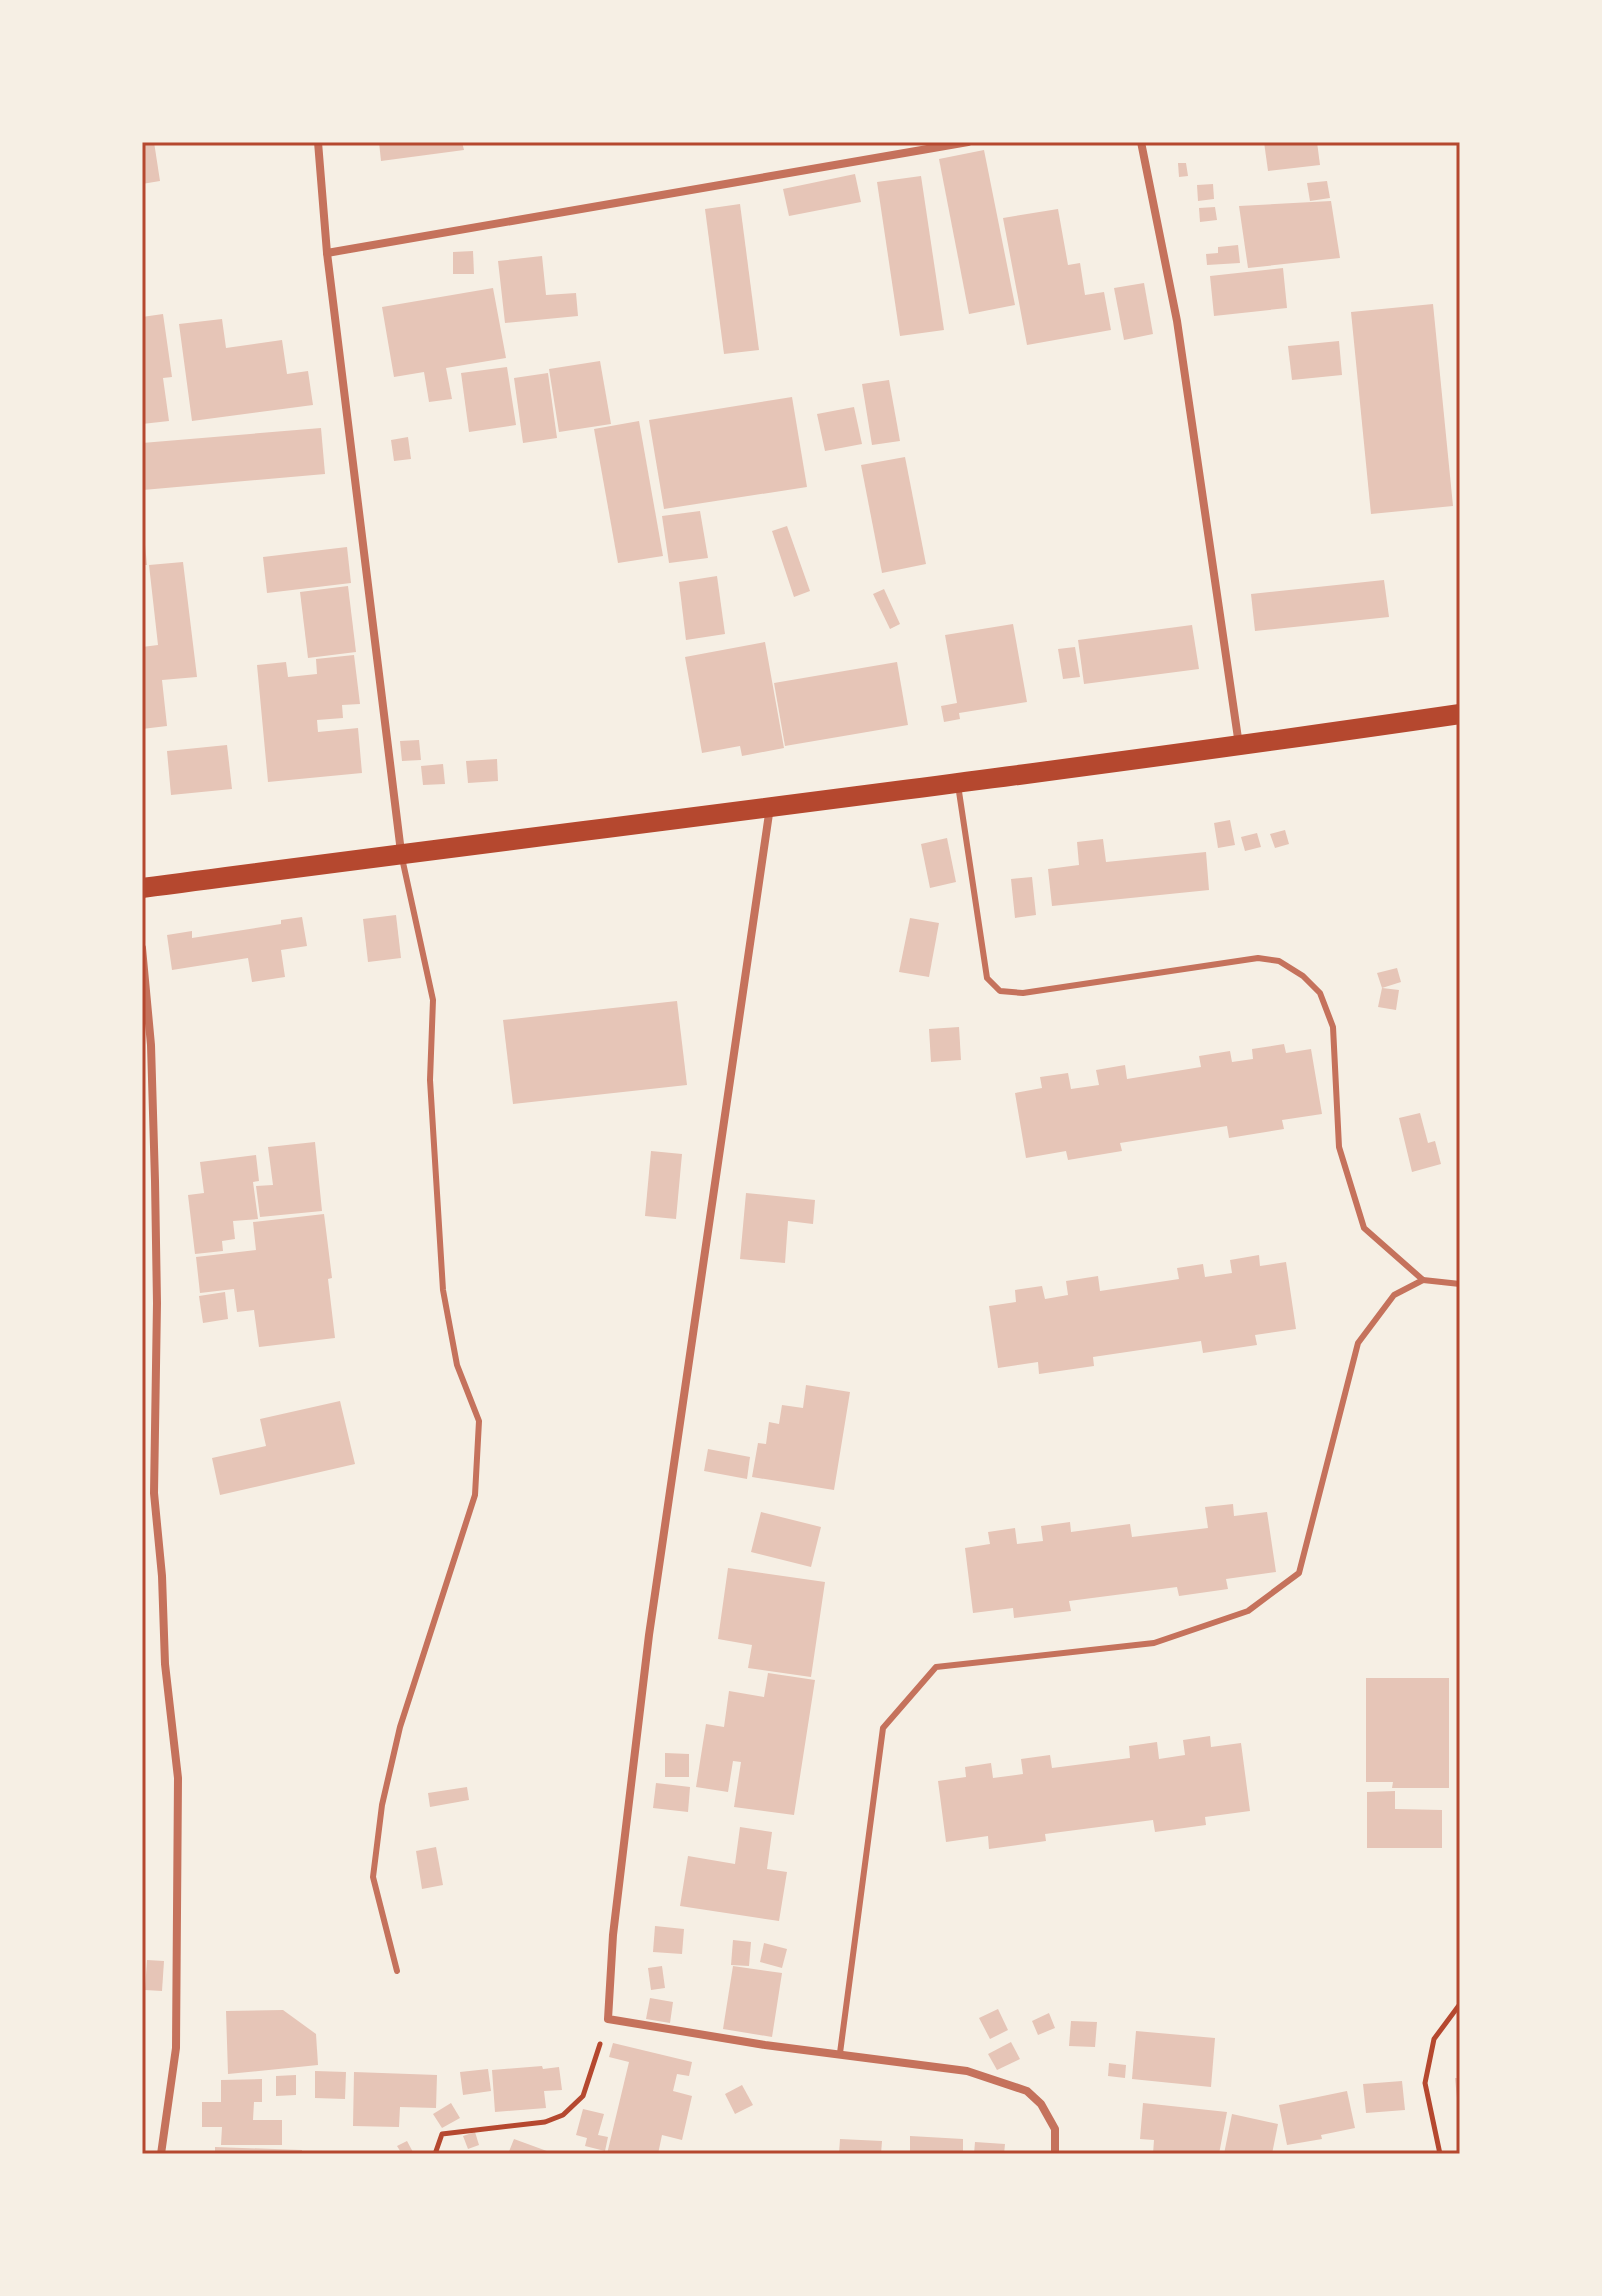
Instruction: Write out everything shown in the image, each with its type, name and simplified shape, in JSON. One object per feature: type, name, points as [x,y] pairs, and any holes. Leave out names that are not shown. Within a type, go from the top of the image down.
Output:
[{"type":"main road","points":[[142,888],[771,806],[958,785],[1460,714]]},
{"type":"street","points":[[318,142],[327,253],[401,854]]},
{"type":"street","points":[[327,253],[968,142]]},
{"type":"street","points":[[1141,142],[1177,321],[1239,746]]},
{"type":"street","points":[[771,806],[649,1635],[613,1935],[608,2019],[765,2045],[967,2071],[1027,2091],[1041,2104],[1055,2129],[1055,2154]]},
{"type":"street","points":[[142,948],[151,1045],[155,1181],[154,1493],[162,1576],[165,1664],[178,1778],[176,2048],[161,2154]]},
{"type":"lane","points":[[958,785],[987,978],[1000,991],[1023,993],[1258,958],[1279,961],[1303,976],[1320,993],[1333,1027],[1339,1147],[1364,1228],[1423,1280]]},
{"type":"lane","points":[[397,1971],[373,1877],[382,1805],[400,1727],[475,1495],[479,1421],[457,1365],[443,1290],[430,1080],[433,1000],[401,854]]},
{"type":"lane","points":[[840,2053],[883,1728],[936,1667],[1154,1643],[1248,1611],[1299,1573],[1358,1343],[1394,1295],[1423,1280],[1460,1284]]},
{"type":"path","points":[[1440,2154],[1425,2083],[1434,2039],[1460,2004]]},
{"type":"path","points":[[435,2154],[442,2134],[545,2122],[563,2115],[583,2096],[608,2019]]},
{"type":"building","points":[[142,142],[154,142],[160,181],[142,184]]},
{"type":"building","points":[[379,142],[462,142],[464,150],[381,161]]},
{"type":"building","points":[[1264,142],[1317,142],[1320,165],[1268,171]]},
{"type":"building","points":[[984,150],[1015,305],[969,314],[939,159]]},
{"type":"building","points":[[1178,163],[1186,163],[1188,176],[1179,177]]},
{"type":"building","points":[[855,174],[861,202],[789,216],[783,189]]},
{"type":"building","points":[[921,176],[944,330],[900,336],[877,182]]},
{"type":"building","points":[[1327,181],[1330,198],[1310,201],[1307,183]]},
{"type":"building","points":[[1213,184],[1214,199],[1198,201],[1197,185]]},
{"type":"building","points":[[1331,201],[1340,258],[1248,268],[1239,206]]},
{"type":"building","points":[[740,204],[759,350],[724,354],[705,209]]},
{"type":"building","points":[[1215,207],[1217,220],[1200,222],[1199,208]]},
{"type":"building","points":[[1058,209],[1068,265],[1080,263],[1085,295],[1104,292],[1111,330],[1027,345],[1003,218]]},
{"type":"building","points":[[1238,245],[1240,263],[1207,265],[1206,254],[1218,253],[1218,247]]},
{"type":"building","points":[[473,251],[474,274],[453,274],[453,252]]},
{"type":"building","points":[[542,256],[546,295],[576,293],[578,316],[505,323],[498,261]]},
{"type":"building","points":[[1283,268],[1287,308],[1214,316],[1210,276]]},
{"type":"building","points":[[1144,283],[1153,334],[1124,340],[1114,288]]},
{"type":"building","points":[[493,288],[506,358],[446,368],[452,399],[429,402],[424,372],[394,377],[382,307]]},
{"type":"building","points":[[1433,304],[1453,506],[1371,514],[1351,312]]},
{"type":"building","points":[[163,314],[172,377],[163,378],[169,421],[142,424],[142,317]]},
{"type":"building","points":[[222,319],[226,348],[282,340],[287,374],[308,371],[313,405],[192,421],[179,324]]},
{"type":"building","points":[[1339,341],[1342,375],[1292,380],[1288,346]]},
{"type":"building","points":[[600,361],[611,424],[559,432],[549,369]]},
{"type":"building","points":[[507,367],[516,425],[469,432],[461,373]]},
{"type":"building","points":[[548,373],[557,438],[523,443],[514,378]]},
{"type":"building","points":[[889,380],[900,441],[872,445],[862,384]]},
{"type":"building","points":[[792,397],[807,487],[664,509],[649,420]]},
{"type":"building","points":[[854,407],[862,444],[825,451],[817,414]]},
{"type":"building","points":[[639,421],[663,556],[618,563],[594,429]]},
{"type":"building","points":[[321,428],[325,474],[143,490],[142,443]]},
{"type":"building","points":[[408,437],[411,459],[394,461],[391,440]]},
{"type":"building","points":[[905,457],[926,564],[882,573],[861,465]]},
{"type":"building","points":[[700,511],[708,558],[669,563],[662,516]]},
{"type":"building","points":[[787,526],[810,591],[794,597],[772,531]]},
{"type":"building","points":[[144,535],[147,565],[142,565]]},
{"type":"building","points":[[347,547],[351,583],[267,593],[263,557]]},
{"type":"building","points":[[183,562],[197,677],[162,680],[167,726],[142,729],[142,647],[158,645],[149,565]]},
{"type":"building","points":[[717,576],[725,634],[686,640],[679,582]]},
{"type":"building","points":[[1384,580],[1389,617],[1255,631],[1251,594]]},
{"type":"building","points":[[348,586],[356,652],[308,658],[300,592]]},
{"type":"building","points":[[884,589],[900,624],[890,629],[873,594]]},
{"type":"building","points":[[1013,624],[1027,702],[959,713],[960,719],[944,722],[941,706],[957,703],[945,635]]},
{"type":"building","points":[[1192,625],[1199,669],[1084,684],[1078,640]]},
{"type":"building","points":[[765,642],[784,748],[742,756],[740,746],[702,753],[685,657]]},
{"type":"building","points":[[1075,647],[1080,677],[1063,679],[1058,649]]},
{"type":"building","points":[[354,655],[360,704],[342,705],[343,718],[317,720],[318,732],[358,728],[362,773],[268,782],[257,665],[286,662],[288,677],[317,674],[316,659]]},
{"type":"building","points":[[897,662],[908,725],[785,746],[774,683]]},
{"type":"building","points":[[419,740],[421,760],[402,761],[400,741]]},
{"type":"building","points":[[227,745],[232,789],[171,795],[167,751]]},
{"type":"building","points":[[497,759],[498,781],[468,783],[466,761]]},
{"type":"building","points":[[443,764],[445,784],[423,785],[421,766]]},
{"type":"building","points":[[1230,820],[1235,845],[1218,848],[1214,823]]},
{"type":"building","points":[[1285,830],[1289,844],[1275,848],[1270,834]]},
{"type":"building","points":[[1257,833],[1261,847],[1245,851],[1241,837]]},
{"type":"building","points":[[947,838],[956,882],[930,888],[921,844]]},
{"type":"building","points":[[1103,839],[1106,862],[1206,852],[1209,890],[1052,906],[1048,869],[1079,865],[1077,842]]},
{"type":"building","points":[[1032,877],[1036,915],[1015,918],[1011,879]]},
{"type":"building","points":[[396,915],[401,958],[368,962],[363,919]]},
{"type":"building","points":[[302,917],[307,946],[281,950],[285,977],[252,982],[248,958],[172,970],[167,935],[192,931],[192,938],[281,924],[281,920]]},
{"type":"building","points":[[910,918],[939,923],[929,977],[899,972]]},
{"type":"building","points":[[1397,968],[1401,982],[1382,988],[1377,973]]},
{"type":"building","points":[[1382,988],[1399,990],[1396,1010],[1378,1007]]},
{"type":"building","points":[[677,1001],[687,1085],[513,1104],[503,1020]]},
{"type":"building","points":[[959,1027],[961,1060],[931,1062],[929,1029]]},
{"type":"building","points":[[1284,1044],[1286,1053],[1311,1049],[1322,1114],[1282,1120],[1284,1129],[1229,1138],[1227,1126],[1120,1143],[1122,1151],[1068,1160],[1066,1151],[1026,1158],[1015,1093],[1042,1088],[1040,1077],[1068,1073],[1071,1089],[1099,1085],[1096,1070],[1125,1065],[1127,1079],[1201,1067],[1199,1056],[1230,1051],[1232,1062],[1253,1059],[1252,1049]]},
{"type":"building","points":[[1420,1113],[1428,1143],[1435,1141],[1441,1164],[1412,1172],[1399,1118]]},
{"type":"building","points":[[315,1142],[322,1211],[260,1217],[256,1186],[273,1185],[268,1147]]},
{"type":"building","points":[[651,1151],[682,1154],[676,1219],[645,1216]]},
{"type":"building","points":[[256,1155],[259,1181],[253,1182],[258,1219],[233,1221],[235,1239],[222,1241],[223,1251],[195,1254],[188,1195],[204,1193],[200,1162]]},
{"type":"building","points":[[746,1193],[815,1200],[813,1224],[788,1221],[785,1263],[740,1259]]},
{"type":"building","points":[[324,1214],[335,1338],[259,1347],[254,1310],[237,1312],[234,1289],[200,1293],[196,1257],[256,1250],[253,1222]]},
{"type":"building","points":[[1259,1255],[1260,1266],[1286,1262],[1296,1329],[1255,1335],[1257,1345],[1203,1353],[1201,1341],[1093,1357],[1094,1366],[1039,1374],[1038,1362],[998,1368],[989,1306],[1016,1302],[1015,1290],[1042,1286],[1045,1299],[1068,1295],[1066,1281],[1098,1276],[1100,1291],[1179,1279],[1177,1268],[1203,1264],[1205,1277],[1232,1273],[1230,1260]]},
{"type":"building","points":[[225,1292],[228,1319],[203,1323],[199,1296]]},
{"type":"building","points":[[806,1385],[850,1392],[834,1490],[752,1477],[758,1443],[766,1444],[769,1422],[779,1424],[782,1405],[803,1408]]},
{"type":"building","points":[[340,1401],[355,1464],[220,1495],[212,1458],[266,1446],[260,1419]]},
{"type":"building","points":[[708,1449],[750,1457],[747,1479],[704,1471]]},
{"type":"building","points":[[1233,1504],[1234,1516],[1267,1512],[1276,1572],[1226,1579],[1228,1589],[1179,1596],[1177,1587],[1069,1601],[1071,1611],[1014,1618],[1013,1608],[973,1613],[965,1548],[990,1544],[988,1532],[1015,1528],[1017,1544],[1043,1541],[1041,1526],[1070,1522],[1071,1532],[1130,1524],[1132,1537],[1208,1528],[1205,1507]]},
{"type":"building","points":[[761,1512],[821,1527],[811,1567],[751,1552]]},
{"type":"building","points":[[728,1568],[825,1582],[811,1677],[748,1668],[752,1645],[718,1639]]},
{"type":"building","points":[[768,1673],[815,1680],[794,1815],[734,1807],[741,1762],[733,1761],[728,1792],[696,1787],[706,1724],[724,1727],[729,1691],[764,1697]]},
{"type":"building","points":[[1366,1678],[1449,1678],[1449,1788],[1392,1788],[1393,1782],[1366,1782]]},
{"type":"building","points":[[1210,1736],[1211,1747],[1241,1743],[1250,1811],[1205,1817],[1206,1825],[1155,1832],[1153,1820],[1045,1834],[1046,1841],[989,1849],[988,1836],[946,1842],[938,1781],[966,1777],[965,1767],[991,1763],[993,1778],[1023,1774],[1021,1759],[1050,1755],[1052,1768],[1130,1758],[1129,1746],[1157,1742],[1159,1759],[1185,1755],[1183,1740]]},
{"type":"building","points":[[665,1753],[689,1754],[689,1777],[665,1777]]},
{"type":"building","points":[[656,1783],[690,1787],[688,1812],[653,1808]]},
{"type":"building","points":[[467,1787],[469,1800],[430,1807],[428,1793]]},
{"type":"building","points":[[1395,1791],[1395,1809],[1442,1810],[1442,1848],[1367,1848],[1367,1792]]},
{"type":"building","points":[[740,1827],[772,1832],[767,1869],[787,1872],[779,1921],[680,1906],[688,1856],[735,1864]]},
{"type":"building","points":[[436,1847],[443,1885],[422,1889],[416,1851]]},
{"type":"building","points":[[655,1926],[684,1929],[682,1954],[653,1952]]},
{"type":"building","points":[[733,1940],[751,1942],[749,1966],[731,1965]]},
{"type":"building","points":[[764,1943],[787,1949],[782,1968],[760,1962]]},
{"type":"building","points":[[147,1960],[164,1961],[162,1991],[145,1990]]},
{"type":"building","points":[[662,1966],[665,1988],[651,1990],[648,1968]]},
{"type":"building","points":[[733,1966],[782,1973],[772,2037],[723,2029]]},
{"type":"building","points":[[650,1998],[673,2002],[670,2023],[646,2019]]},
{"type":"building","points":[[998,2009],[1008,2030],[990,2039],[979,2018]]},
{"type":"building","points":[[283,2010],[316,2034],[318,2065],[228,2074],[226,2011]]},
{"type":"building","points":[[1049,2013],[1055,2028],[1038,2035],[1032,2021]]},
{"type":"building","points":[[1071,2021],[1097,2022],[1095,2047],[1069,2046]]},
{"type":"building","points":[[1136,2031],[1215,2038],[1211,2087],[1132,2079]]},
{"type":"building","points":[[1011,2042],[1020,2059],[997,2070],[988,2054]]},
{"type":"building","points":[[613,2043],[692,2062],[689,2076],[677,2074],[673,2091],[692,2096],[682,2140],[662,2135],[658,2154],[607,2154],[629,2062],[609,2057]]},
{"type":"building","points":[[1109,2063],[1126,2065],[1125,2078],[1108,2076]]},
{"type":"building","points":[[542,2066],[543,2069],[559,2067],[562,2090],[544,2091],[546,2108],[495,2112],[492,2070]]},
{"type":"building","points":[[488,2069],[491,2091],[463,2095],[460,2072]]},
{"type":"building","points":[[315,2071],[346,2072],[345,2099],[315,2098]]},
{"type":"building","points":[[354,2072],[437,2075],[436,2108],[400,2107],[399,2127],[353,2126]]},
{"type":"building","points":[[296,2075],[296,2095],[276,2096],[276,2076]]},
{"type":"building","points":[[1455,2078],[1460,2078],[1460,2108],[1458,2108]]},
{"type":"building","points":[[262,2079],[262,2102],[254,2102],[253,2120],[282,2120],[282,2145],[221,2145],[222,2127],[202,2127],[202,2102],[221,2102],[221,2080]]},
{"type":"building","points":[[1402,2081],[1405,2110],[1366,2113],[1363,2084]]},
{"type":"building","points":[[742,2085],[753,2105],[735,2114],[725,2094]]},
{"type":"building","points":[[1347,2091],[1355,2128],[1321,2135],[1322,2139],[1287,2145],[1279,2105]]},
{"type":"building","points":[[451,2103],[460,2118],[442,2128],[433,2114]]},
{"type":"building","points":[[1143,2103],[1227,2112],[1219,2154],[1153,2154],[1154,2140],[1140,2139]]},
{"type":"building","points":[[583,2109],[604,2114],[598,2135],[608,2137],[605,2151],[585,2146],[587,2138],[576,2135]]},
{"type":"building","points":[[1232,2114],[1278,2124],[1272,2154],[1224,2154]]},
{"type":"building","points":[[475,2132],[479,2145],[468,2149],[463,2136]]},
{"type":"building","points":[[910,2136],[963,2139],[963,2154],[910,2154]]},
{"type":"building","points":[[514,2139],[555,2154],[508,2154]]},
{"type":"building","points":[[840,2139],[882,2141],[881,2154],[839,2154]]},
{"type":"building","points":[[407,2141],[414,2154],[402,2154],[397,2146]]},
{"type":"building","points":[[975,2142],[1005,2144],[1004,2154],[974,2154]]},
{"type":"building","points":[[215,2147],[302,2150],[302,2154],[215,2154]]}]
